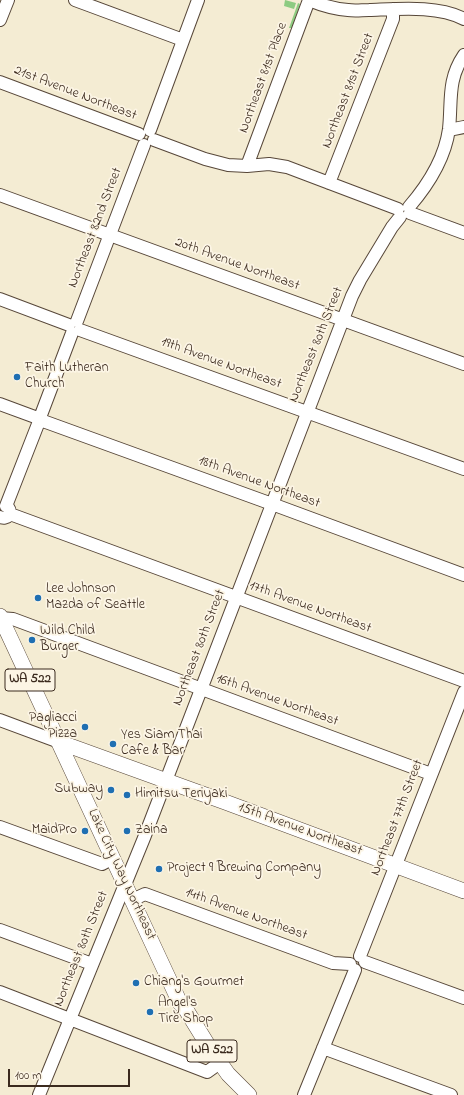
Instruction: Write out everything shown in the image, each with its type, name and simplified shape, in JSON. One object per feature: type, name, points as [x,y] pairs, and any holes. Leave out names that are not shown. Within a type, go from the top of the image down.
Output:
[{"type":"main road","name":"Lake City Way Northeast","points":[[0,617],[180,1003],[185,1008],[228,1074],[249,1095]]},
{"type":"main road","name":"15th Avenue Northeast","points":[[59,742],[464,890]]},
{"type":"main road","name":"Lake City Way Northeast","points":[[180,1003],[180,1009],[186,1023],[214,1068],[236,1095]]},
{"type":"street","points":[[0,20],[8,0]]},
{"type":"street","points":[[75,0],[183,40]]},
{"type":"street","name":"Northeast 82nd Street","points":[[3,514],[198,0]]},
{"type":"street","points":[[309,0],[322,5],[348,10],[393,9],[413,5],[446,12],[464,19]]},
{"type":"street","name":"Northeast 81st Place","points":[[247,166],[309,0]]},
{"type":"street","name":"Northeast 81st Street","points":[[329,183],[393,19],[393,9]]},
{"type":"street","name":"Northeast 80th Street","points":[[39,1095],[166,780],[342,320],[360,280],[392,227],[425,186],[438,166],[449,130],[450,95],[454,72],[464,55]]},
{"type":"street","name":"21st Avenue Northeast","points":[[0,82],[217,162],[228,165],[247,166],[269,164],[287,167],[404,212],[464,233]]},
{"type":"street","points":[[449,130],[464,128]]},
{"type":"street","name":"20th Avenue Northeast","points":[[0,195],[464,364]]},
{"type":"street","name":"19th Avenue Northeast","points":[[0,299],[464,469]]},
{"type":"street","name":"18th Avenue Northeast","points":[[0,404],[464,575]]},
{"type":"street","name":"17th Avenue Northeast","points":[[3,514],[236,597],[464,681]]},
{"type":"street","name":"16th Avenue Northeast","points":[[0,617],[13,619],[431,774]]},
{"type":"street","name":"Northeast 77th Street","points":[[363,959],[396,865],[464,692]]},
{"type":"street","name":"15th Avenue Northeast","points":[[0,720],[59,742]]},
{"type":"street","points":[[0,827],[102,864],[113,858]]},
{"type":"street","name":"14th Avenue Northeast","points":[[132,900],[145,894],[333,963],[352,967]]},
{"type":"street","points":[[0,930],[92,964]]},
{"type":"street","points":[[304,1095],[323,1048],[352,967],[359,971],[363,969],[363,959],[464,998]]},
{"type":"street","points":[[0,992],[207,1072],[214,1068]]},
{"type":"street","points":[[323,1048],[451,1095]]},
{"type":"green space","points":[[285,0],[296,3],[294,9],[284,6]]},
{"type":"green space","points":[[298,3],[300,4],[292,28],[289,28]]},
{"type":"place","name":"Faith Lutheran Church","points":[[17,377]]},
{"type":"place","name":"Lee Johnson Mazda of Seattle","points":[[38,598]]},
{"type":"place","name":"Wild Child Burger","points":[[32,640]]},
{"type":"place","name":"Pagliacci Pizza","points":[[85,727]]},
{"type":"place","name":"Yes Siam Thai Cafe & Bar","points":[[113,744]]},
{"type":"place","name":"Subway","points":[[111,790]]},
{"type":"place","name":"Himitsu Teriyaki","points":[[127,795]]},
{"type":"place","name":"MaidPro","points":[[85,831]]},
{"type":"place","name":"Zaina","points":[[127,831]]},
{"type":"place","name":"Project 9 Brewing Company","points":[[159,869]]},
{"type":"place","name":"Chiang's Gourmet","points":[[136,983]]},
{"type":"place","name":"Angel's Tire Shop","points":[[150,1012]]}]
